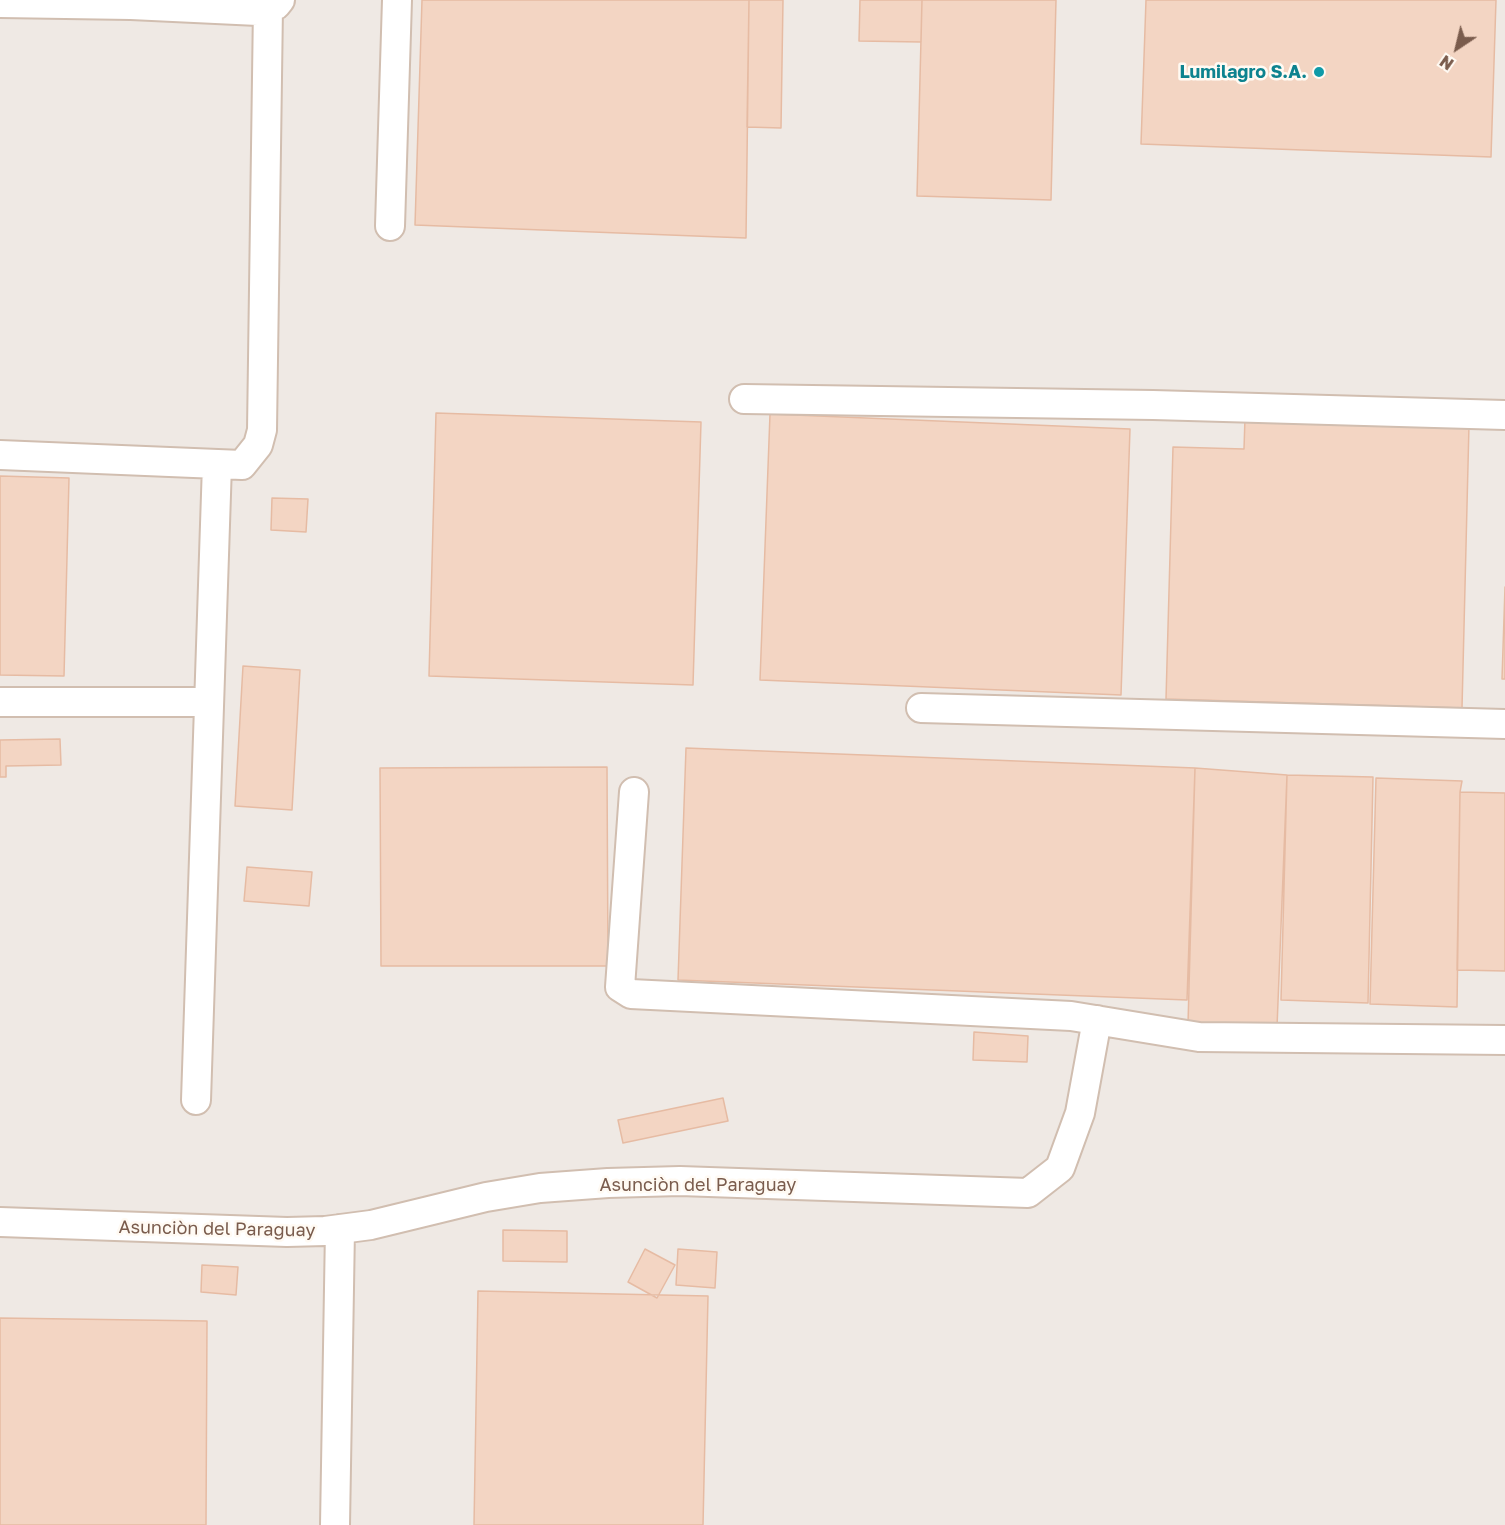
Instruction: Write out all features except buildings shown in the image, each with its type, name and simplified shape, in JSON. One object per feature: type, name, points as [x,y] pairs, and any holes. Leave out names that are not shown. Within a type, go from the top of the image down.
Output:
[{"type":"street","points":[[390,226],[397,0]]},
{"type":"street","points":[[0,3],[45,2],[258,11],[274,4],[262,430],[258,446],[242,465],[0,455]]},
{"type":"street","points":[[744,399],[1153,405],[1505,415]]},
{"type":"street","points":[[196,1100],[217,464]]},
{"type":"street","points":[[0,702],[209,702]]},
{"type":"street","points":[[921,708],[1505,724]]},
{"type":"street","points":[[634,792],[620,987],[631,994],[1071,1016],[1199,1037],[1505,1040]]},
{"type":"street","name":"Asunciòn del Paraguay","points":[[0,1222],[287,1232],[340,1229],[371,1225],[486,1197],[540,1188],[680,1181],[1028,1193],[1060,1168],[1080,1113],[1097,1020]]},
{"type":"street","points":[[335,1525],[340,1229]]},
{"type":"shaded area","points":[[0,0],[1505,0],[1505,1525],[0,1525]]},
{"type":"place","name":"Lumilagro S.A.","points":[[1319,72]]}]
